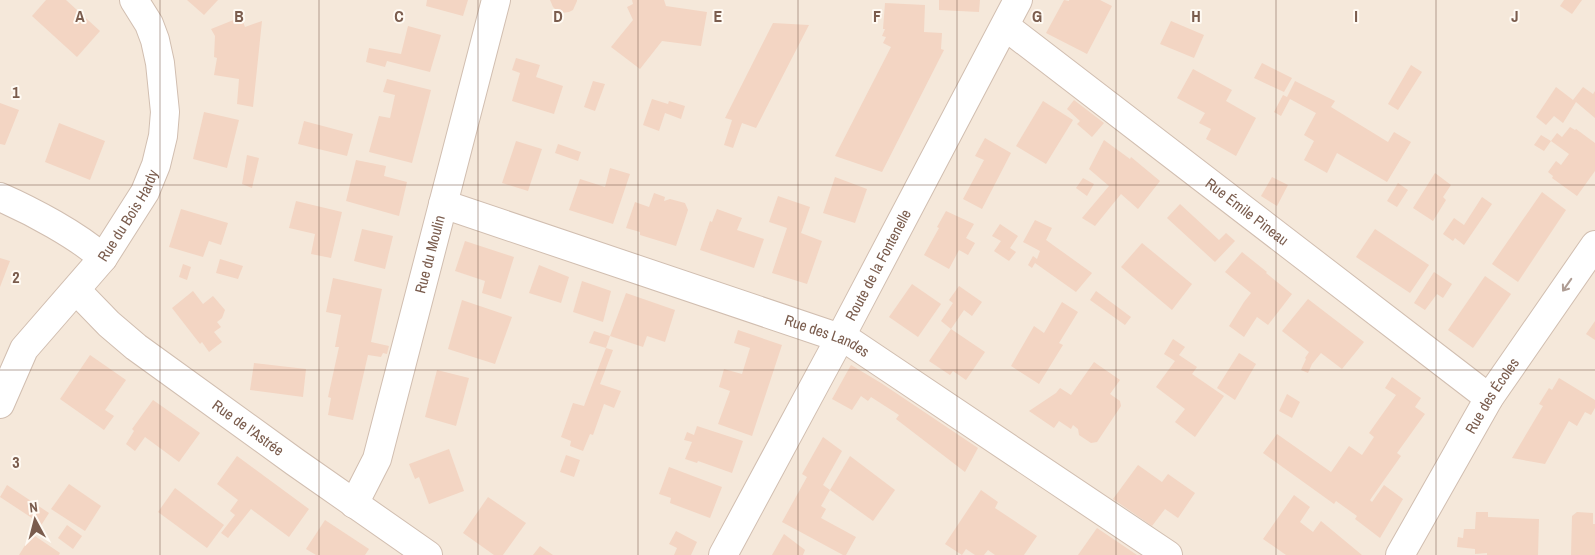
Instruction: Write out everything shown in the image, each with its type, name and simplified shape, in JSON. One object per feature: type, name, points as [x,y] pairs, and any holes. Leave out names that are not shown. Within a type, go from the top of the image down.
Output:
[{"type":"street","name":"Rue du Bois Hardy","points":[[0,404],[24,349],[103,258],[145,192],[156,165],[163,136],[165,112],[163,87],[155,40],[149,24],[134,0]]},
{"type":"street","name":"Rue du Moulin","points":[[354,504],[377,459],[496,0]]},
{"type":"street","name":"Route de la Fontenelle","points":[[723,555],[1018,0]]},
{"type":"street","name":"Rue Émile Pineau","points":[[1004,26],[1489,398]]},
{"type":"street","points":[[0,196],[62,230],[94,250],[103,258]]},
{"type":"street","name":"Rue des Landes","points":[[443,204],[840,338],[863,351],[1168,555]]},
{"type":"street","name":"Rue des Écoles","points":[[1400,555],[1489,398],[1595,245]]},
{"type":"street","name":"Rue de l'Astrée","points":[[76,290],[109,324],[136,347],[428,555]]},
{"type":"shaded area","points":[[0,0],[1595,0],[1595,555],[0,555]]},
{"type":"building","points":[[46,0],[66,0],[100,31],[77,57],[32,16]]},
{"type":"building","points":[[187,0],[218,0],[204,15]]},
{"type":"building","points":[[427,0],[468,0],[463,16],[426,6]]},
{"type":"building","points":[[550,0],[577,1],[573,10],[562,13],[553,7]]},
{"type":"building","points":[[632,0],[664,0],[666,6],[707,12],[701,46],[662,41],[640,69],[611,47],[633,20],[627,7],[633,4]]},
{"type":"building","points":[[939,0],[980,0],[979,12],[939,10]]},
{"type":"building","points":[[1064,0],[1100,0],[1112,6],[1087,54],[1046,33]]},
{"type":"building","points":[[1564,0],[1582,0],[1572,14],[1560,6]]},
{"type":"building","points":[[885,3],[925,5],[924,32],[942,33],[941,49],[944,50],[882,172],[835,156],[891,47],[883,43],[886,37],[882,36],[885,29],[883,29]]},
{"type":"building","points":[[241,17],[245,27],[262,21],[253,107],[237,104],[239,79],[214,75],[217,58],[214,57],[215,36],[211,29]]},
{"type":"building","points":[[1171,21],[1204,35],[1194,58],[1160,44]]},
{"type":"building","points":[[773,23],[809,25],[756,128],[742,123],[733,148],[724,145],[732,120],[725,118]]},
{"type":"building","points":[[408,26],[441,35],[430,72],[387,61],[385,67],[366,62],[369,48],[401,54]]},
{"type":"building","points":[[516,58],[540,65],[536,77],[563,86],[554,114],[512,101],[520,73],[512,70]]},
{"type":"building","points":[[1262,63],[1292,78],[1284,92],[1254,78]]},
{"type":"building","points":[[1411,65],[1422,72],[1398,110],[1388,104]]},
{"type":"building","points":[[1193,69],[1232,90],[1226,101],[1256,118],[1236,156],[1206,139],[1211,129],[1199,123],[1205,113],[1177,98]]},
{"type":"building","points":[[387,79],[431,90],[412,163],[369,152],[379,116],[390,118],[395,95],[383,92]]},
{"type":"building","points":[[593,81],[605,84],[595,111],[584,107]]},
{"type":"building","points":[[1295,81],[1335,101],[1331,107],[1388,142],[1394,132],[1411,142],[1387,182],[1337,153],[1327,173],[1304,160],[1314,141],[1304,135],[1316,113],[1290,99],[1281,116],[1274,112],[1283,95],[1287,97]]},
{"type":"building","points":[[1556,87],[1573,100],[1583,87],[1593,94],[1595,91],[1595,118],[1576,102],[1563,123],[1554,116],[1546,125],[1536,117]]},
{"type":"building","points":[[652,99],[668,104],[669,101],[685,106],[681,119],[665,113],[659,131],[643,125]]},
{"type":"building","points":[[1074,100],[1104,123],[1092,137],[1077,124],[1080,121],[1067,109]]},
{"type":"building","points":[[1043,101],[1073,120],[1046,164],[1016,146]]},
{"type":"building","points":[[0,103],[19,110],[5,145],[0,144]]},
{"type":"building","points":[[204,112],[239,120],[227,168],[193,159]]},
{"type":"building","points":[[304,121],[353,134],[347,156],[298,144]]},
{"type":"building","points":[[59,123],[105,141],[90,180],[45,162]]},
{"type":"building","points":[[1570,127],[1576,129],[1595,143],[1595,171],[1577,196],[1552,178],[1553,176],[1548,172],[1556,161],[1561,165],[1569,154],[1551,141],[1557,133],[1562,137]]},
{"type":"building","points":[[1541,135],[1551,141],[1544,151],[1534,145]]},
{"type":"building","points":[[985,138],[1011,153],[982,209],[963,199],[984,160],[975,156]]},
{"type":"building","points":[[1104,140],[1130,159],[1131,157],[1160,181],[1138,209],[1121,194],[1095,226],[1082,218],[1109,186],[1089,169]]},
{"type":"building","points":[[516,141],[542,149],[528,191],[502,183]]},
{"type":"building","points":[[558,144],[581,152],[578,161],[555,153]]},
{"type":"building","points":[[247,155],[259,158],[252,188],[242,184]]},
{"type":"building","points":[[356,160],[386,166],[384,176],[407,182],[399,216],[346,201]]},
{"type":"building","points":[[610,168],[630,174],[613,224],[569,210],[580,179],[605,187]]},
{"type":"building","points":[[1435,173],[1451,185],[1443,197],[1446,200],[1433,221],[1413,208]]},
{"type":"building","points":[[835,177],[867,189],[855,223],[823,213]]},
{"type":"building","points":[[1272,177],[1288,185],[1277,206],[1261,196]]},
{"type":"building","points":[[1083,178],[1094,184],[1087,196],[1076,188]]},
{"type":"building","points":[[1398,183],[1408,190],[1397,207],[1387,201]]},
{"type":"building","points":[[1542,192],[1566,210],[1518,282],[1492,264]]},
{"type":"building","points":[[654,193],[665,197],[664,201],[670,199],[685,203],[688,210],[676,246],[640,235],[640,232],[626,228],[635,202],[649,207]]},
{"type":"building","points":[[778,196],[810,207],[801,233],[822,241],[807,284],[772,273],[787,228],[769,222]]},
{"type":"building","points":[[1482,197],[1492,204],[1464,245],[1455,238],[1453,241],[1443,234],[1454,218],[1464,225]]},
{"type":"building","points":[[296,201],[342,212],[331,258],[311,254],[315,234],[289,228]]},
{"type":"building","points":[[1180,204],[1219,240],[1226,233],[1235,241],[1215,262],[1167,218]]},
{"type":"building","points":[[181,209],[228,223],[221,245],[209,241],[203,257],[169,247]]},
{"type":"building","points":[[717,209],[742,218],[737,230],[764,239],[754,268],[700,250],[710,221],[712,222]]},
{"type":"building","points":[[946,211],[974,224],[966,238],[975,243],[968,255],[959,250],[949,269],[924,255]]},
{"type":"building","points":[[1035,220],[1052,228],[1046,240],[1092,273],[1076,292],[1035,263],[1032,268],[1028,265],[1033,256],[1037,259],[1040,251],[1023,242]]},
{"type":"building","points":[[1000,224],[1018,236],[1010,248],[1016,252],[1009,261],[994,251],[1001,241],[992,236]]},
{"type":"building","points":[[362,229],[393,236],[385,269],[354,261]]},
{"type":"building","points":[[1375,229],[1429,265],[1410,293],[1356,257]]},
{"type":"building","points":[[465,241],[514,257],[501,299],[482,293],[485,281],[455,271]]},
{"type":"building","points":[[1142,243],[1192,284],[1172,310],[1121,267]]},
{"type":"building","points":[[1242,252],[1292,294],[1268,325],[1257,317],[1244,337],[1229,326],[1251,293],[1225,272]]},
{"type":"building","points":[[0,258],[10,261],[0,287]]},
{"type":"building","points":[[220,259],[243,266],[238,279],[216,273]]},
{"type":"building","points":[[183,264],[191,267],[187,280],[179,277]]},
{"type":"building","points":[[539,265],[569,277],[561,303],[529,293]]},
{"type":"building","points":[[1434,272],[1452,284],[1443,298],[1437,294],[1425,310],[1414,303]]},
{"type":"building","points":[[1485,276],[1511,294],[1473,348],[1448,330]]},
{"type":"building","points":[[333,278],[382,289],[371,342],[389,346],[387,354],[383,353],[381,357],[368,355],[353,420],[328,415],[331,398],[328,397],[339,347],[335,347],[341,315],[326,312]]},
{"type":"building","points":[[582,281],[611,291],[603,322],[573,312]]},
{"type":"building","points":[[912,284],[941,304],[918,337],[889,317]]},
{"type":"building","points":[[959,286],[982,302],[972,316],[964,310],[951,329],[941,321],[953,303],[949,300]]},
{"type":"building","points":[[193,291],[203,304],[213,296],[225,310],[222,318],[217,322],[221,327],[214,332],[222,342],[209,352],[202,342],[200,344],[172,308]]},
{"type":"building","points":[[1096,291],[1131,317],[1125,325],[1090,300]]},
{"type":"building","points":[[626,293],[675,310],[665,342],[647,336],[643,347],[610,336]]},
{"type":"building","points":[[1308,299],[1364,342],[1342,369],[1321,353],[1312,364],[1308,373],[1301,370],[1309,352],[1282,331]]},
{"type":"building","points":[[462,300],[512,317],[495,364],[448,349]]},
{"type":"building","points":[[1062,302],[1078,312],[1059,343],[1063,345],[1039,384],[1011,366],[1034,326],[1044,333]]},
{"type":"building","points":[[1595,321],[1595,340],[1586,334]]},
{"type":"building","points":[[951,329],[985,352],[966,380],[953,371],[950,375],[929,361]]},
{"type":"building","points":[[738,330],[782,345],[752,436],[718,424],[730,391],[719,387],[724,369],[742,374],[750,348],[734,343]]},
{"type":"building","points":[[594,331],[610,336],[606,348],[589,343]]},
{"type":"building","points":[[1173,339],[1185,347],[1179,355],[1197,367],[1192,374],[1224,396],[1195,437],[1175,422],[1185,409],[1156,387],[1175,361],[1164,354]]},
{"type":"building","points":[[606,348],[613,350],[600,384],[621,391],[614,408],[604,404],[593,435],[590,434],[583,451],[570,446],[571,441],[561,437],[573,403],[584,406]]},
{"type":"building","points":[[1239,353],[1256,364],[1235,400],[1217,388]]},
{"type":"building","points":[[90,355],[126,380],[105,410],[114,416],[104,430],[60,399]]},
{"type":"building","points":[[1094,362],[1120,380],[1110,394],[1120,401],[1121,406],[1097,442],[1091,443],[1079,435],[1078,429],[1073,425],[1071,429],[1059,421],[1054,428],[1029,411],[1056,393],[1060,388],[1071,395]]},
{"type":"building","points":[[254,363],[306,369],[303,397],[250,390]]},
{"type":"building","points":[[851,365],[978,448],[965,472],[896,419],[899,415],[871,397],[868,401],[861,396],[852,410],[832,399]]},
{"type":"building","points":[[437,370],[469,378],[456,426],[425,417]]},
{"type":"building","points":[[1392,377],[1421,398],[1415,407],[1425,414],[1397,453],[1401,456],[1370,500],[1372,502],[1384,485],[1403,499],[1380,538],[1355,519],[1357,516],[1336,501],[1334,504],[1263,453],[1277,434],[1331,472],[1349,446],[1362,455],[1374,437],[1369,433],[1396,395],[1385,388]]},
{"type":"building","points":[[1559,378],[1595,400],[1595,408],[1591,415],[1585,412],[1577,426],[1569,421],[1545,464],[1512,458],[1543,406],[1539,404],[1549,388],[1552,390]]},
{"type":"building","points":[[1287,394],[1300,402],[1292,418],[1279,411]]},
{"type":"building","points":[[153,400],[200,433],[179,462],[145,437],[135,451],[126,444],[134,431],[132,429]]},
{"type":"building","points":[[697,426],[743,441],[732,473],[698,461],[697,463],[685,459],[692,442],[684,440],[687,432],[694,435]]},
{"type":"building","points":[[823,437],[842,451],[823,485],[830,490],[821,506],[826,509],[821,518],[856,537],[846,555],[782,522],[807,477],[802,474]]},
{"type":"building","points":[[449,449],[464,491],[429,504],[419,477],[415,479],[409,464]]},
{"type":"building","points":[[566,455],[580,460],[574,477],[560,472]]},
{"type":"building","points":[[237,456],[309,509],[289,537],[251,509],[228,538],[221,533],[235,515],[230,511],[238,500],[217,484]]},
{"type":"building","points":[[850,456],[895,490],[873,521],[830,490]]},
{"type":"building","points":[[1138,465],[1162,482],[1168,474],[1195,493],[1178,518],[1165,509],[1152,526],[1113,499]]},
{"type":"building","points":[[669,467],[722,487],[710,518],[670,503],[671,498],[659,494]]},
{"type":"building","points":[[69,484],[101,506],[85,531],[51,509]]},
{"type":"building","points":[[7,485],[49,513],[40,527],[34,522],[35,520],[0,497]]},
{"type":"building","points":[[175,488],[224,525],[207,548],[158,512]]},
{"type":"building","points":[[981,490],[998,502],[995,508],[1037,536],[1024,555],[995,555],[988,550],[984,555],[975,555],[966,549],[962,555],[945,544]]},
{"type":"building","points":[[1294,495],[1310,507],[1300,522],[1313,532],[1321,521],[1362,555],[1286,555],[1263,539]]},
{"type":"building","points":[[488,497],[526,523],[503,555],[494,555],[463,533]]},
{"type":"building","points":[[1476,512],[1488,512],[1488,517],[1539,519],[1538,555],[1475,554],[1475,549],[1457,547],[1458,537],[1463,538],[1464,529],[1475,529]]},
{"type":"building","points":[[1577,512],[1593,513],[1595,555],[1571,555],[1572,516]]},
{"type":"building","points":[[325,520],[369,549],[365,555],[316,555],[306,549]]},
{"type":"building","points":[[67,525],[82,536],[73,549],[58,538]]},
{"type":"building","points":[[1097,528],[1137,555],[1078,555]]},
{"type":"building","points":[[676,531],[697,542],[691,555],[674,555],[677,548],[669,544]]},
{"type":"building","points":[[32,534],[60,553],[59,555],[19,555]]},
{"type":"building","points":[[784,534],[805,550],[803,555],[772,555]]},
{"type":"building","points":[[540,546],[553,555],[533,555]]}]
